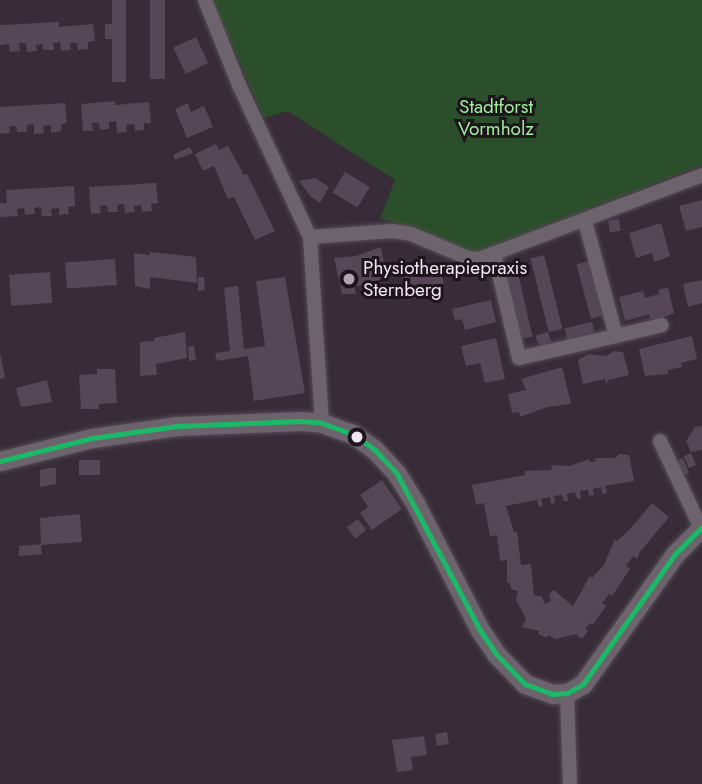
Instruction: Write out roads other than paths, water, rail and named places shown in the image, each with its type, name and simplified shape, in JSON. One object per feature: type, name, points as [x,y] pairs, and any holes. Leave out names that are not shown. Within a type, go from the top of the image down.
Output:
[{"type":"main road","points":[[0,461],[122,433],[268,421],[322,423],[353,434],[374,449],[397,474],[416,505],[480,630],[510,670],[542,692],[567,693],[583,684],[667,564],[701,528]]},
{"type":"street","points":[[205,0],[239,85],[310,237],[322,423]]},
{"type":"street","points":[[310,237],[393,231],[411,234],[468,258],[479,259],[702,175]]},
{"type":"street","points":[[584,221],[616,336]]},
{"type":"street","points":[[494,253],[519,358],[662,325]]},
{"type":"street","points":[[660,441],[701,528]]},
{"type":"street","points":[[567,693],[570,784]]},
{"type":"place","name":"Physiotherapiepraxis Sternberg","points":[[349,279]]},
{"type":"park label","name":"Stadtforst Vormholz","points":[[496,118]]}]
